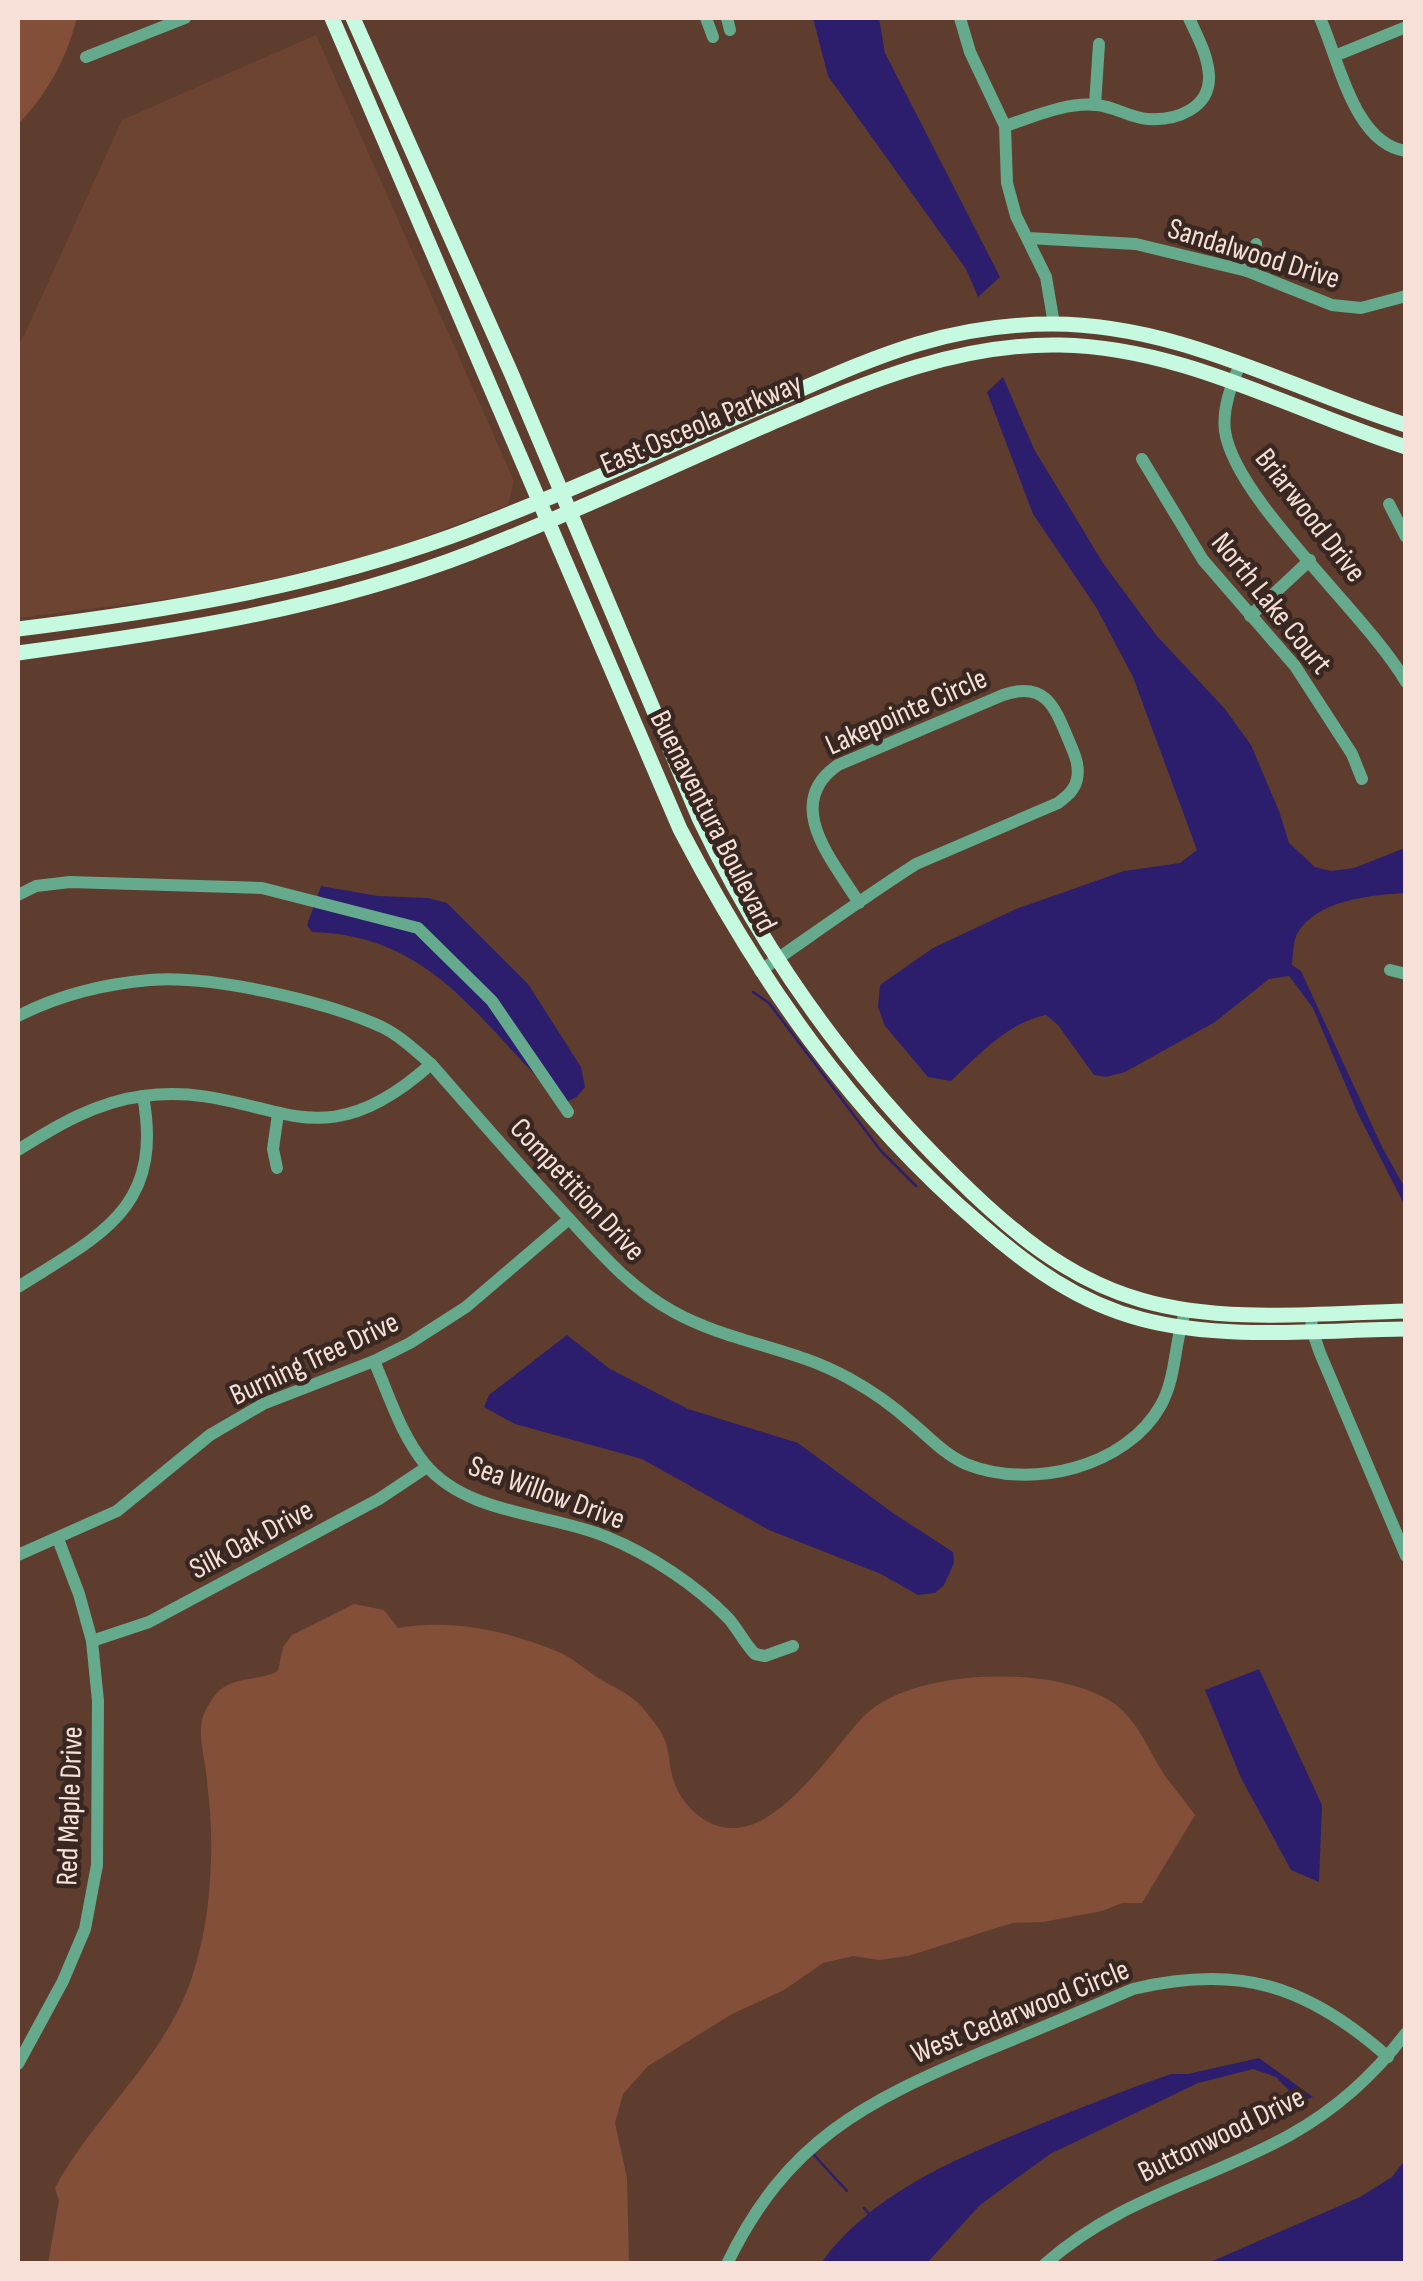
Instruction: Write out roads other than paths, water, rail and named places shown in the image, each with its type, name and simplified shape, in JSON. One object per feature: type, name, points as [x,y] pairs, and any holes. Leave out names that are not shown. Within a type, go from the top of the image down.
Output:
[{"type":"main road","name":"Buenaventura Boulevard","points":[[353,18],[724,870],[776,960],[820,1024],[877,1095],[974,1196],[1032,1244],[1081,1276],[1141,1300],[1186,1310],[1406,1311]]},
{"type":"main road","name":"Buenaventura Boulevard","points":[[333,20],[639,736],[716,898],[760,970],[840,1079],[910,1158],[992,1234],[1018,1257],[1072,1292],[1138,1319],[1179,1328],[1406,1329]]},
{"type":"main road","points":[[953,355],[984,339],[1048,332],[1054,324]]},
{"type":"main road","name":"East Osceola Parkway","points":[[18,629],[139,614],[330,574],[434,542],[888,352],[949,334],[1006,325],[1119,328],[1158,336],[1406,425]]},
{"type":"main road","name":"East Osceola Parkway","points":[[18,652],[221,624],[436,566],[899,370],[953,355],[1024,345],[1087,346],[1180,364],[1406,447]]},
{"type":"street","points":[[86,56],[185,18]]},
{"type":"street","points":[[706,18],[713,37]]},
{"type":"street","points":[[960,18],[970,52],[1006,126],[1007,183],[1016,216],[1046,277],[1054,324]]},
{"type":"street","points":[[1006,126],[1052,110],[1096,105],[1145,119],[1177,120],[1197,105],[1209,81],[1206,57],[1189,18]]},
{"type":"street","points":[[1320,18],[1368,131],[1382,144],[1406,151]]},
{"type":"street","points":[[1337,55],[1406,27]]},
{"type":"street","points":[[1096,105],[1098,44]]},
{"type":"street","points":[[397,169],[417,162]]},
{"type":"street","name":"Sandalwood Drive","points":[[1028,238],[1136,244],[1246,271],[1332,305],[1361,308],[1406,296]]},
{"type":"street","points":[[1246,271],[1256,244]]},
{"type":"street","name":"Briarwood Drive","points":[[1240,364],[1224,424],[1229,447],[1269,512],[1356,613],[1406,682]]},
{"type":"street","points":[[847,370],[848,391]]},
{"type":"street","name":"North Lake Court","points":[[1142,459],[1203,560],[1295,666],[1352,754],[1362,779]]},
{"type":"street","points":[[1390,504],[1406,536]]},
{"type":"street","points":[[1250,616],[1310,560]]},
{"type":"street","points":[[139,614],[142,636]]},
{"type":"street","name":"Lakepointe Circle","points":[[760,970],[776,960],[916,864],[1058,803],[1071,792],[1078,766],[1056,712],[1046,698],[1024,690],[1003,695],[838,765],[820,781],[812,800],[813,822],[859,903]]},
{"type":"street","points":[[639,736],[662,728]]},
{"type":"street","points":[[18,895],[36,886],[70,882],[262,888],[418,928],[492,1001],[568,1112]]},
{"type":"street","points":[[1390,970],[1406,974]]},
{"type":"street","name":"Competition Drive","points":[[18,1016],[55,998],[114,986],[152,980],[214,983],[344,1012],[404,1040],[611,1266],[646,1295],[723,1336],[803,1356],[848,1378],[880,1397],[938,1447],[966,1464],[1006,1474],[1046,1474],[1068,1470],[1122,1447],[1143,1430],[1161,1404],[1186,1310]]},
{"type":"street","points":[[18,1150],[83,1112],[143,1096],[191,1096],[304,1119],[336,1118],[363,1110],[402,1089],[430,1064]]},
{"type":"street","points":[[18,1287],[102,1234],[129,1205],[142,1178],[148,1148],[143,1096]]},
{"type":"street","points":[[277,1168],[273,1148],[278,1114]]},
{"type":"street","name":"Burning Tree Drive","points":[[18,1555],[117,1511],[210,1435],[263,1404],[410,1343],[466,1308],[569,1219]]},
{"type":"street","points":[[1311,1313],[1312,1330],[1406,1556]]},
{"type":"street","name":"Sea Willow Drive","points":[[374,1361],[410,1442],[427,1466],[457,1490],[607,1536],[640,1554],[700,1594],[730,1620],[755,1654],[765,1656],[793,1646]]},
{"type":"street","name":"Silk Oak Drive","points":[[92,1641],[149,1622],[379,1499],[427,1466]]},
{"type":"street","name":"Red Maple Drive","points":[[18,2064],[63,1981],[85,1929],[97,1865],[98,1701],[92,1641],[80,1594],[58,1539]]},
{"type":"street","name":"West Cedarwood Circle","points":[[727,2264],[753,2215],[785,2172],[838,2124],[896,2089],[1133,1989],[1173,1980],[1222,1978],[1264,1983],[1330,2010],[1388,2057]]},
{"type":"street","name":"Buttonwood Drive","points":[[1045,2264],[1092,2227],[1126,2207],[1297,2131],[1337,2104],[1388,2057],[1406,2034]]},
{"type":"waterway","points":[[753,992],[769,1003],[881,1151],[916,1186]]},
{"type":"waterway","points":[[814,2155],[847,2191]]},
{"type":"waterway","points":[[864,2208],[869,2214]]}]
